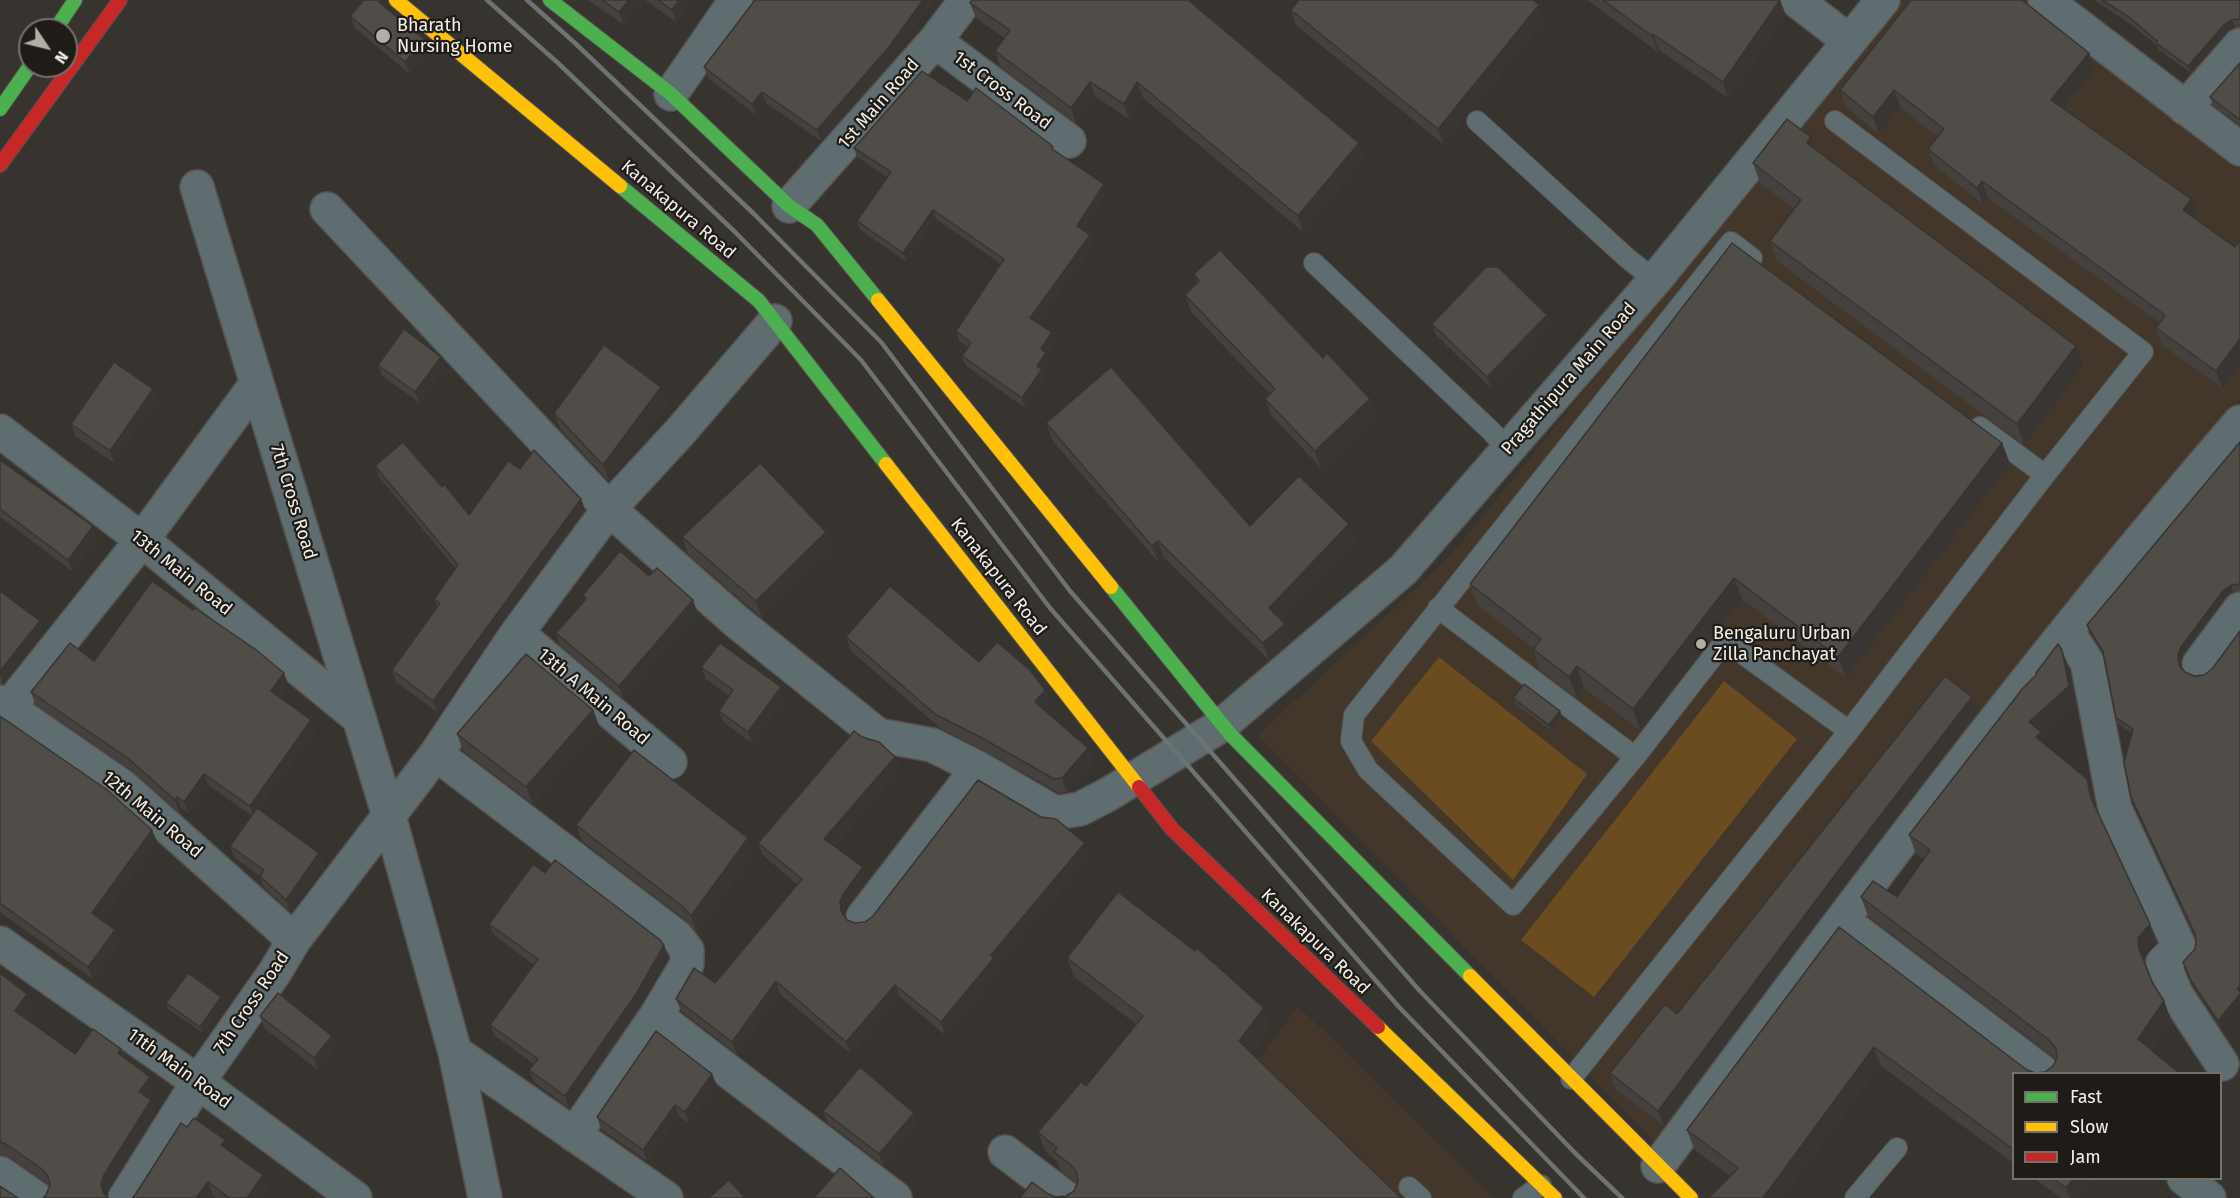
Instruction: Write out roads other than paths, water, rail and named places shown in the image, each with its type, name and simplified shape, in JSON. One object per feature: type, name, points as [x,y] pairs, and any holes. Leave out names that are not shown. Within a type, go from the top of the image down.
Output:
[{"type":"main road","points":[[63,18],[75,0]]},
{"type":"main road","points":[[0,165],[120,0]]},
{"type":"main road","name":"Kanakapura Road","points":[[396,0],[759,301],[1172,829],[1548,1192]]},
{"type":"main road","points":[[550,0],[671,94],[789,206],[817,225],[1222,725],[1691,1198]]},
{"type":"main road","points":[[0,109],[22,78]]},
{"type":"street","points":[[671,94],[736,0]]},
{"type":"street","name":"1st Main Road","points":[[789,206],[935,41],[966,0]]},
{"type":"street","points":[[1796,0],[1850,41]]},
{"type":"street","name":"Pragathipura Main Road","points":[[327,209],[609,509],[737,622],[878,735],[932,745],[978,768],[1055,813],[1080,809],[1222,725],[1403,570],[1655,280],[1883,0]]},
{"type":"street","points":[[2063,5],[2185,108],[2240,149]]},
{"type":"street","name":"1st Cross Road","points":[[935,41],[1069,141]]},
{"type":"street","points":[[2185,108],[2240,45]]},
{"type":"street","name":"7th Cross Road","points":[[197,187],[389,816],[455,1052],[485,1198]]},
{"type":"street","points":[[389,816],[436,754],[516,633],[609,509],[680,432],[775,321]]},
{"type":"street","points":[[4,705],[142,540],[257,383]]},
{"type":"street","points":[[1658,1166],[1842,920],[2067,631],[2240,422]]},
{"type":"street","name":"13th Main Road","points":[[0,431],[142,540],[359,718]]},
{"type":"street","points":[[2199,664],[2240,609]]},
{"type":"street","points":[[2067,631],[2087,663],[2115,808],[2180,948],[2163,962],[2176,994],[2227,1059]]},
{"type":"street","name":"13th A Main Road","points":[[516,633],[670,762]]},
{"type":"street","name":"12th Main Road","points":[[4,705],[122,786],[294,940]]},
{"type":"street","points":[[436,754],[677,937],[687,950],[687,964],[656,1016],[574,1135]]},
{"type":"street","points":[[863,917],[978,768]]},
{"type":"street","name":"7th Cross Road","points":[[125,1198],[198,1082],[275,972],[294,940],[389,816]]},
{"type":"street","points":[[1842,920],[2042,1072]]},
{"type":"street","name":"11th Main Road","points":[[0,943],[198,1082],[355,1198]]},
{"type":"street","points":[[656,1016],[895,1198]]},
{"type":"street","points":[[455,1052],[666,1198]]},
{"type":"street","points":[[1005,1152],[1066,1198]]},
{"type":"street","points":[[0,1173],[36,1198]]},
{"type":"lane","points":[[1477,121],[1655,280]]},
{"type":"lane","points":[[1571,1079],[1849,731],[2045,475],[2143,352],[1835,121]]},
{"type":"lane","points":[[1769,271],[1731,242],[1354,715],[1351,741],[1368,770],[1513,905],[1635,757],[1725,641],[1849,731]]},
{"type":"lane","points":[[1314,263],[1508,449]]},
{"type":"lane","points":[[1969,419],[2045,475]]},
{"type":"lane","points":[[1438,608],[1635,757]]},
{"type":"lane","points":[[1855,1198],[1898,1148]]},
{"type":"lane","points":[[1523,1198],[1548,1192]]},
{"type":"railway","points":[[487,0],[558,63],[735,232],[861,360],[1050,608],[1399,1007],[1584,1198]]},
{"type":"railway","points":[[527,0],[754,214],[881,342],[1070,591],[1419,990],[1575,1153],[1622,1198]]},
{"type":"place","name":"Bharath Nursing Home","points":[[383,36]]},
{"type":"place","name":"Bengaluru Urban Zilla Panchayat","points":[[1701,644]]}]
